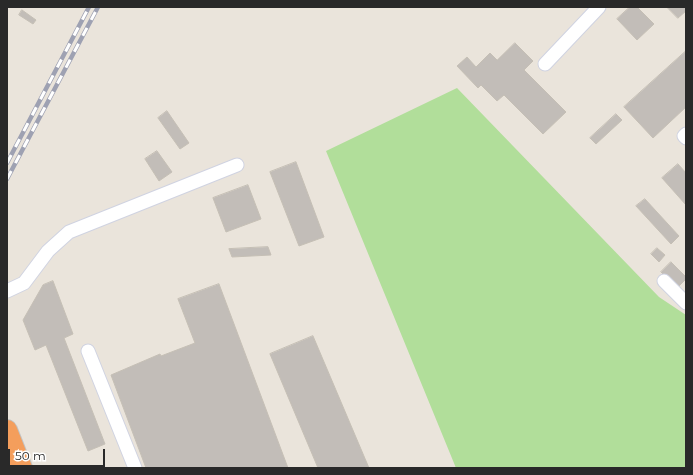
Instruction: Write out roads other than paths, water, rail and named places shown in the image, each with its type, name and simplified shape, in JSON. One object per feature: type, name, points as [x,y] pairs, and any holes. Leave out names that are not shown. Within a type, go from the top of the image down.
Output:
[{"type":"highway","points":[[7,430],[22,468]]},
{"type":"street","points":[[545,64],[599,7]]},
{"type":"street","points":[[686,134],[684,136],[686,138]]},
{"type":"street","points":[[7,291],[24,283],[48,251],[69,232],[237,165]]},
{"type":"street","points":[[664,281],[686,303]]},
{"type":"street","points":[[88,351],[135,468]]},
{"type":"railway","points":[[7,163],[89,7]]},
{"type":"railway","points":[[7,179],[98,7]]}]
